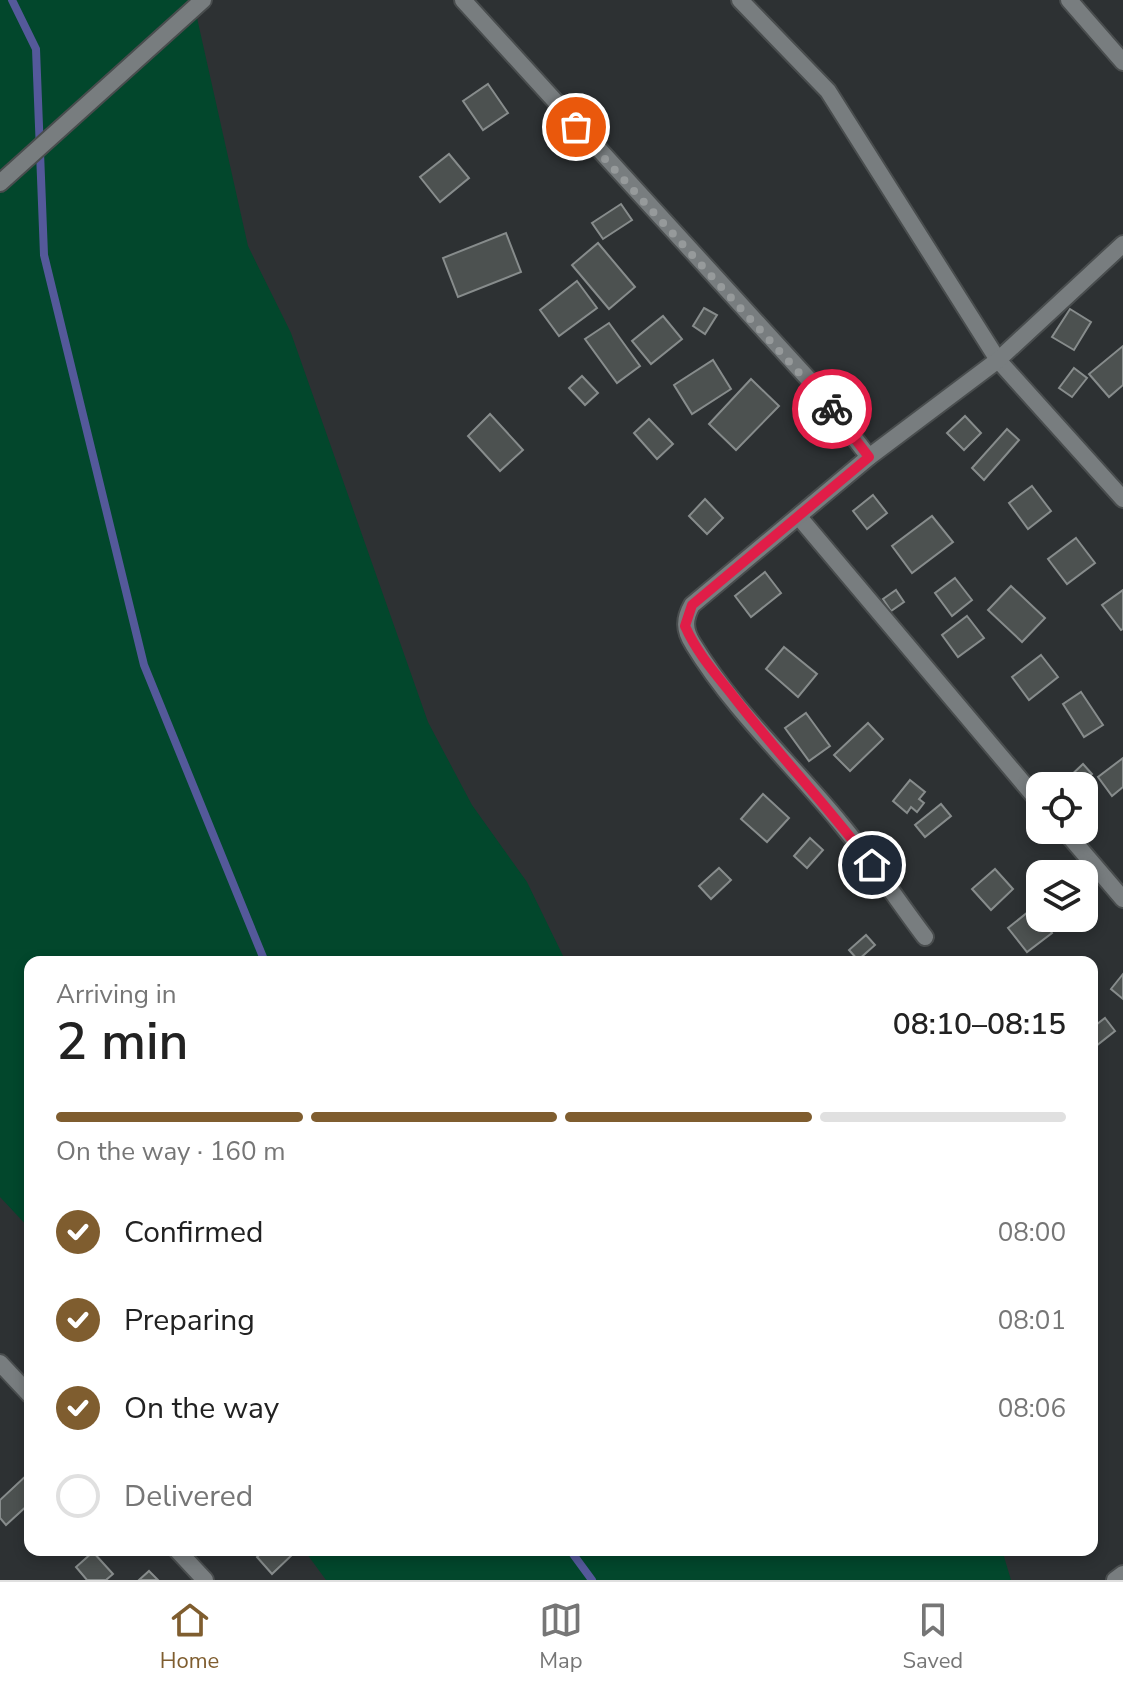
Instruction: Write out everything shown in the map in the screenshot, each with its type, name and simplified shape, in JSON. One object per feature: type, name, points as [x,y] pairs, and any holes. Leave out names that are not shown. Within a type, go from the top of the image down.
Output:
[{"type":"street","points":[[0,183],[203,0]]},
{"type":"street","points":[[463,0],[812,383],[869,457]]},
{"type":"street","points":[[1069,0],[1123,62]]},
{"type":"street","points":[[742,1],[828,91],[998,360],[1123,499]]},
{"type":"street","points":[[925,937],[843,825],[745,712],[692,644],[685,626],[692,605],[869,457],[998,360],[1123,244]]},
{"type":"street","points":[[799,517],[1026,786]]},
{"type":"street","points":[[1076,844],[1123,899]]},
{"type":"street","points":[[0,1363],[24,1389]]},
{"type":"street","points":[[183,1556],[205,1580]]},
{"type":"street","points":[[1115,1580],[1123,1574]]},
{"type":"green space","points":[[0,0],[193,0],[248,246],[291,333],[428,722],[472,805],[527,882],[563,956],[24,956],[24,1223],[0,1197]]},
{"type":"green space","points":[[308,1556],[1004,1556],[1011,1580],[326,1580]]},
{"type":"building","points":[[488,84],[508,113],[483,130],[463,101]]},
{"type":"building","points":[[449,154],[469,178],[440,202],[420,177]]},
{"type":"building","points":[[621,204],[632,220],[603,239],[592,223]]},
{"type":"building","points":[[506,233],[521,272],[458,297],[443,258]]},
{"type":"building","points":[[598,243],[635,287],[609,309],[572,265]]},
{"type":"building","points":[[577,281],[597,308],[559,336],[540,310]]},
{"type":"building","points":[[704,308],[717,315],[705,334],[693,326]]},
{"type":"building","points":[[1070,309],[1091,322],[1074,350],[1052,337]]},
{"type":"building","points":[[663,316],[682,339],[651,364],[632,341]]},
{"type":"building","points":[[609,323],[640,366],[617,383],[585,339]]},
{"type":"building","points":[[1123,346],[1123,385],[1109,397],[1089,374]]},
{"type":"building","points":[[713,360],[731,389],[692,414],[674,385]]},
{"type":"building","points":[[1074,368],[1087,378],[1072,397],[1059,388]]},
{"type":"building","points":[[582,376],[598,393],[585,405],[569,388]]},
{"type":"building","points":[[751,379],[779,406],[736,450],[709,424]]},
{"type":"building","points":[[490,414],[523,450],[500,471],[468,436]]},
{"type":"building","points":[[965,416],[981,433],[964,450],[947,433]]},
{"type":"building","points":[[649,419],[673,444],[657,459],[634,433]]},
{"type":"building","points":[[1007,429],[1019,440],[984,480],[972,468]]},
{"type":"building","points":[[1032,486],[1051,511],[1028,529],[1009,503]]},
{"type":"building","points":[[873,495],[887,513],[867,529],[853,511]]},
{"type":"building","points":[[705,499],[723,518],[707,534],[689,516]]},
{"type":"building","points":[[932,516],[953,542],[912,573],[892,546]]},
{"type":"building","points":[[1076,538],[1095,563],[1067,584],[1048,559]]},
{"type":"building","points":[[765,572],[781,593],[751,617],[735,596]]},
{"type":"building","points":[[955,578],[972,600],[952,616],[935,593]]},
{"type":"building","points":[[1011,586],[1045,618],[1022,642],[988,610]]},
{"type":"building","points":[[896,590],[904,602],[891,611],[883,599]]},
{"type":"building","points":[[1123,590],[1123,629],[1121,630],[1102,605]]},
{"type":"building","points":[[967,616],[984,638],[958,657],[942,635]]},
{"type":"building","points":[[784,647],[817,674],[798,697],[766,669]]},
{"type":"building","points":[[1041,655],[1058,677],[1029,700],[1012,677]]},
{"type":"building","points":[[1081,692],[1103,725],[1084,737],[1063,704]]},
{"type":"building","points":[[806,713],[830,746],[809,761],[785,728]]},
{"type":"building","points":[[868,723],[883,739],[850,771],[834,755]]},
{"type":"building","points":[[1123,758],[1123,787],[1112,796],[1098,777]]},
{"type":"building","points":[[1083,764],[1090,772],[1074,772]]},
{"type":"building","points":[[910,780],[925,792],[919,799],[924,803],[917,812],[911,807],[907,813],[893,801]]},
{"type":"building","points":[[763,794],[789,818],[767,842],[741,819]]},
{"type":"building","points":[[941,804],[951,816],[925,837],[915,825]]},
{"type":"building","points":[[810,838],[823,850],[807,868],[794,856]]},
{"type":"building","points":[[719,868],[731,880],[711,899],[699,886]]},
{"type":"building","points":[[995,869],[1013,889],[991,910],[972,889]]},
{"type":"building","points":[[1026,914],[1026,932],[1052,933],[1027,952],[1008,928]]},
{"type":"building","points":[[866,935],[875,945],[863,956],[854,956],[849,950]]},
{"type":"building","points":[[1123,974],[1123,999],[1111,989]]},
{"type":"building","points":[[1105,1018],[1115,1031],[1098,1044],[1098,1023]]},
{"type":"building","points":[[24,1478],[24,1508],[6,1525],[0,1518],[0,1500]]},
{"type":"building","points":[[88,1556],[97,1556],[113,1574],[106,1580],[87,1580],[76,1567]]},
{"type":"building","points":[[258,1556],[291,1556],[272,1574]]},
{"type":"building","points":[[149,1571],[158,1580],[139,1580]]},
{"type":"waterway","points":[[12,0],[36,49],[44,255],[144,665],[263,956]]},
{"type":"waterway","points":[[574,1556],[592,1580]]},
{"type":"way so far","points":[[576,127],[812,383],[832,409]]},
{"type":"route","points":[[832,409],[869,457],[692,605],[685,626],[692,644],[745,712],[843,825],[872,865]]}]
